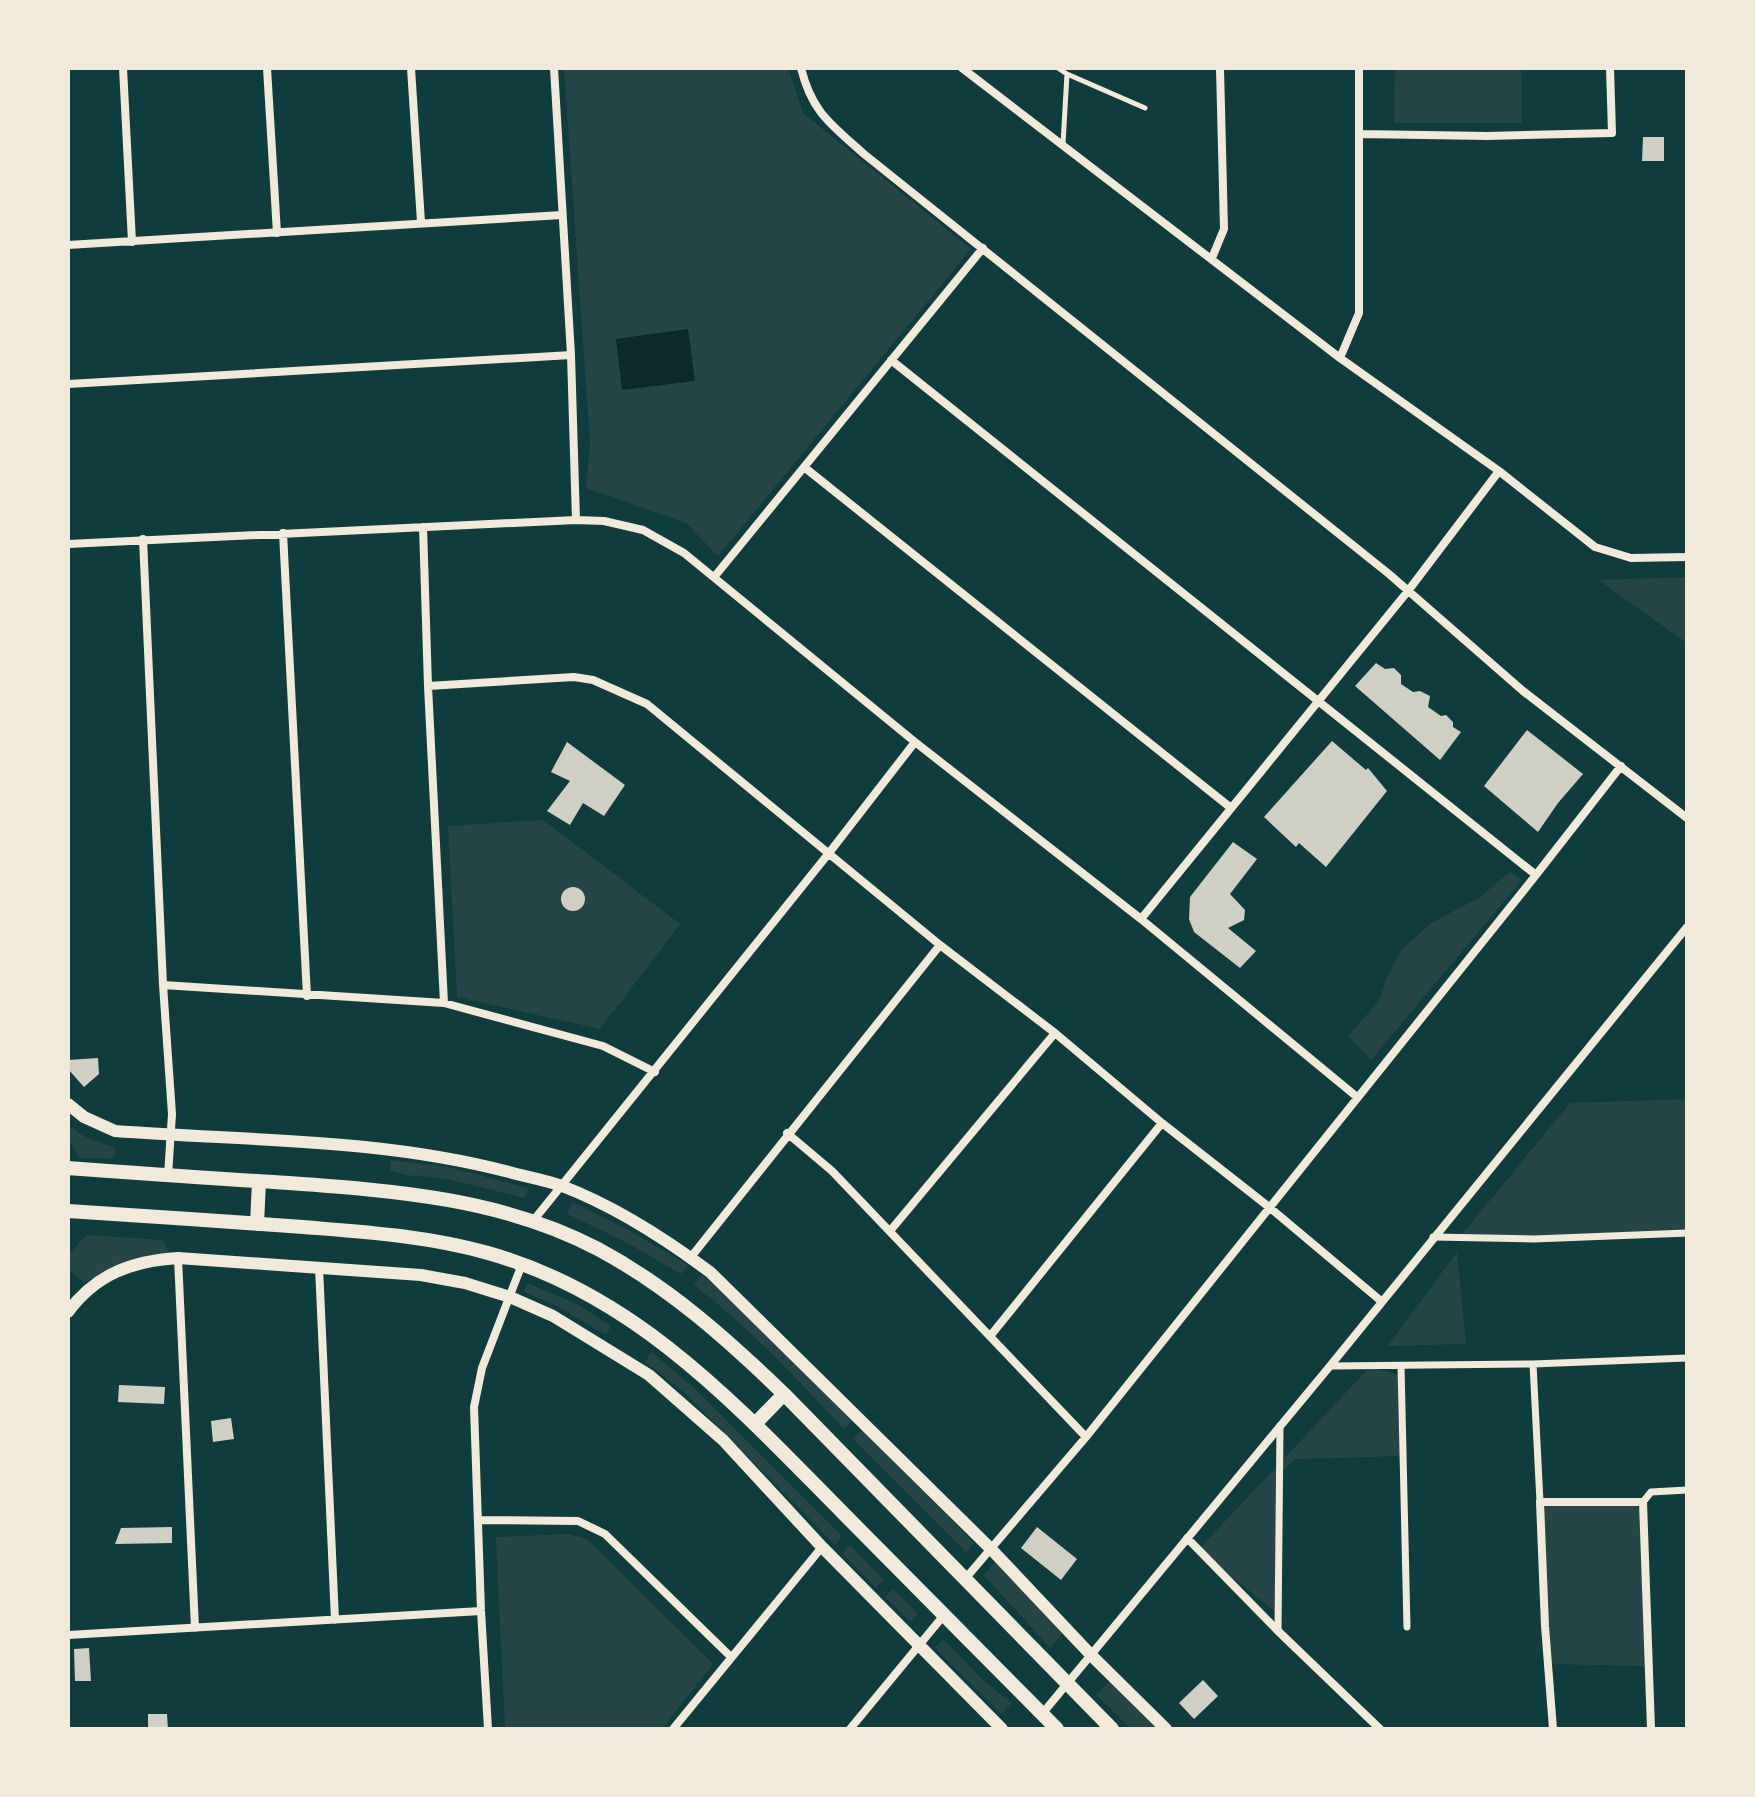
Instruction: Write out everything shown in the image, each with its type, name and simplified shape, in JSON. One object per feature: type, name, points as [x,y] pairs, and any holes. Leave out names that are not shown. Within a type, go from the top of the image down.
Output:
[{"type":"main road","points":[[68,1168],[374,1189],[452,1200],[533,1221],[595,1248],[641,1273],[728,1340],[1112,1729]]},
{"type":"main road","points":[[257,1224],[259,1182]]},
{"type":"main road","points":[[68,1211],[365,1232],[445,1243],[522,1264],[603,1302],[682,1357],[755,1424],[1057,1729]]},
{"type":"main road","points":[[755,1424],[784,1394]]},
{"type":"street","points":[[123,68],[132,242]]},
{"type":"street","points":[[267,68],[277,233]]},
{"type":"street","points":[[411,68],[421,222]]},
{"type":"street","points":[[554,68],[571,355],[576,520]]},
{"type":"street","points":[[801,68],[806,87],[820,114],[864,154],[1408,591],[1523,691],[1687,818]]},
{"type":"street","points":[[962,68],[1340,358],[1499,471],[1595,547],[1631,558],[1687,557]]},
{"type":"street","points":[[1212,258],[1224,229],[1220,68]]},
{"type":"street","points":[[1340,358],[1359,313],[1359,68]]},
{"type":"street","points":[[1360,134],[1487,136],[1612,133],[1610,68]]},
{"type":"street","points":[[68,245],[562,215]]},
{"type":"street","points":[[715,576],[983,248]]},
{"type":"street","points":[[68,384],[571,355]]},
{"type":"street","points":[[891,360],[1536,875]]},
{"type":"street","points":[[804,467],[1231,808]]},
{"type":"street","points":[[1141,919],[1408,591],[1499,471]]},
{"type":"street","points":[[68,544],[576,520],[604,521],[643,530],[662,539],[715,576],[915,742],[1141,919],[1357,1097]]},
{"type":"street","points":[[423,527],[444,1003]]},
{"type":"street","points":[[283,533],[307,996]]},
{"type":"street","points":[[143,539],[172,1135],[168,1176]]},
{"type":"street","points":[[428,686],[574,677],[593,680],[647,704],[1381,1301]]},
{"type":"street","points":[[533,1221],[655,1072],[915,742]]},
{"type":"street","points":[[965,1579],[1086,1437],[1621,766]]},
{"type":"street","points":[[1042,1714],[1687,927]]},
{"type":"street","points":[[691,1257],[940,945]]},
{"type":"street","points":[[163,985],[444,1003],[603,1046],[655,1072]]},
{"type":"street","points":[[890,1231],[1055,1033]]},
{"type":"street","points":[[68,1104],[84,1117],[115,1131],[391,1148],[482,1165],[561,1186],[606,1207],[691,1257],[740,1300],[991,1549],[1166,1729]]},
{"type":"street","points":[[991,1335],[1162,1123]]},
{"type":"street","points":[[787,1133],[832,1171],[1086,1437]]},
{"type":"street","points":[[1433,1237],[1534,1239],[1687,1233]]},
{"type":"street","points":[[178,1258],[195,1628]]},
{"type":"street","points":[[68,1312],[81,1294],[102,1278],[126,1266],[178,1258],[421,1275],[465,1283],[510,1297],[553,1316],[649,1375],[723,1440],[996,1727]]},
{"type":"street","points":[[488,1729],[474,1407],[482,1368],[522,1264]]},
{"type":"street","points":[[319,1267],[335,1620]]},
{"type":"street","points":[[1330,1366],[1533,1364],[1687,1358]]},
{"type":"street","points":[[1533,1364],[1553,1729]]},
{"type":"street","points":[[1401,1366],[1407,1627]]},
{"type":"street","points":[[1278,1631],[1280,1426]]},
{"type":"street","points":[[1651,1729],[1643,1502],[1651,1492],[1687,1490]]},
{"type":"street","points":[[1540,1502],[1643,1502]]},
{"type":"street","points":[[478,1520],[578,1521],[605,1534],[731,1657]]},
{"type":"street","points":[[1187,1538],[1380,1729]]},
{"type":"street","points":[[673,1729],[822,1547]]},
{"type":"street","points":[[68,1635],[481,1611]]},
{"type":"street","points":[[850,1729],[944,1615]]},
{"type":"lane","points":[[1058,68],[1145,108]]},
{"type":"lane","points":[[1062,145],[1067,74]]},
{"type":"shaded area","points":[[564,68],[788,68],[803,113],[971,249],[718,556],[686,523],[586,488],[590,444]]},
{"type":"shaded area","points":[[1395,68],[1521,68],[1522,123],[1394,123]]},
{"type":"shaded area","points":[[688,329],[695,381],[622,390],[616,339]]},
{"type":"shaded area","points":[[1687,577],[1687,643],[1598,580]]},
{"type":"shaded area","points":[[543,820],[680,924],[600,1029],[457,997],[448,826]]},
{"type":"shaded area","points":[[1510,872],[1522,880],[1371,1060],[1348,1036],[1379,1001],[1401,950],[1430,924],[1480,897]]},
{"type":"shaded area","points":[[1687,1099],[1687,1238],[1458,1239],[1570,1103]]},
{"type":"shaded area","points":[[68,1125],[87,1138],[116,1148],[113,1159],[80,1158],[68,1138]]},
{"type":"shaded area","points":[[391,1160],[448,1167],[528,1188],[525,1198],[447,1179],[406,1175],[390,1171]]},
{"type":"shaded area","points":[[572,1202],[688,1265],[681,1274],[626,1242],[567,1214]]},
{"type":"shaded area","points":[[86,1235],[163,1240],[171,1257],[101,1275],[84,1283],[68,1268],[68,1256]]},
{"type":"shaded area","points":[[1457,1252],[1466,1344],[1387,1346]]},
{"type":"shaded area","points":[[702,1275],[853,1420],[844,1429],[753,1336],[694,1285]]},
{"type":"shaded area","points":[[527,1283],[577,1304],[611,1326],[606,1335],[553,1304],[524,1292]]},
{"type":"shaded area","points":[[651,1352],[692,1386],[842,1536],[835,1545],[685,1393],[645,1362]]},
{"type":"shaded area","points":[[1370,1367],[1402,1376],[1403,1456],[1296,1459],[1280,1473],[1277,1613],[1198,1550]]},
{"type":"shaded area","points":[[863,1429],[974,1543],[966,1552],[853,1439]]},
{"type":"shaded area","points":[[1540,1502],[1643,1502],[1647,1666],[1547,1664]]},
{"type":"shaded area","points":[[568,1534],[587,1539],[713,1664],[662,1729],[505,1729],[496,1537]]},
{"type":"shaded area","points":[[850,1545],[884,1580],[876,1588],[842,1553]]},
{"type":"shaded area","points":[[995,1562],[1063,1633],[1050,1648],[984,1575]]},
{"type":"shaded area","points":[[893,1589],[918,1614],[910,1622],[885,1597]]},
{"type":"shaded area","points":[[943,1639],[985,1682],[1012,1703],[1001,1714],[935,1648]]},
{"type":"shaded area","points":[[1111,1680],[1159,1729],[1131,1729],[1096,1694]]},
{"type":"building","points":[[1643,137],[1664,137],[1664,161],[1642,161]]},
{"type":"building","points":[[1376,663],[1385,669],[1394,668],[1401,675],[1401,684],[1413,692],[1420,691],[1430,696],[1428,707],[1441,716],[1446,715],[1453,722],[1453,727],[1461,732],[1440,760],[1355,686]]},
{"type":"building","points":[[1527,730],[1583,774],[1538,832],[1484,786]]},
{"type":"building","points":[[1332,741],[1366,770],[1368,768],[1387,791],[1326,867],[1299,843],[1296,847],[1264,817]]},
{"type":"building","points":[[567,742],[625,785],[604,816],[583,803],[570,825],[547,811],[570,781],[551,772]]},
{"type":"building","points":[[1233,842],[1257,859],[1230,894],[1245,910],[1244,920],[1228,928],[1256,951],[1240,968],[1194,932],[1189,919],[1190,897]]},
{"type":"building","points":[[573,887],[582,890],[585,899],[582,908],[573,911],[564,908],[561,899],[564,890]]},
{"type":"building","points":[[98,1058],[99,1074],[84,1087],[68,1069],[68,1060]]},
{"type":"building","points":[[119,1385],[165,1387],[164,1404],[118,1402]]},
{"type":"building","points":[[231,1418],[234,1439],[213,1442],[211,1421]]},
{"type":"building","points":[[172,1527],[172,1543],[115,1544],[121,1528]]},
{"type":"building","points":[[1037,1527],[1077,1559],[1061,1580],[1021,1548]]},
{"type":"building","points":[[89,1648],[91,1681],[75,1681],[74,1649]]},
{"type":"building","points":[[1203,1680],[1218,1696],[1194,1719],[1179,1703]]},
{"type":"building","points":[[148,1714],[167,1714],[168,1729],[148,1729]]}]
